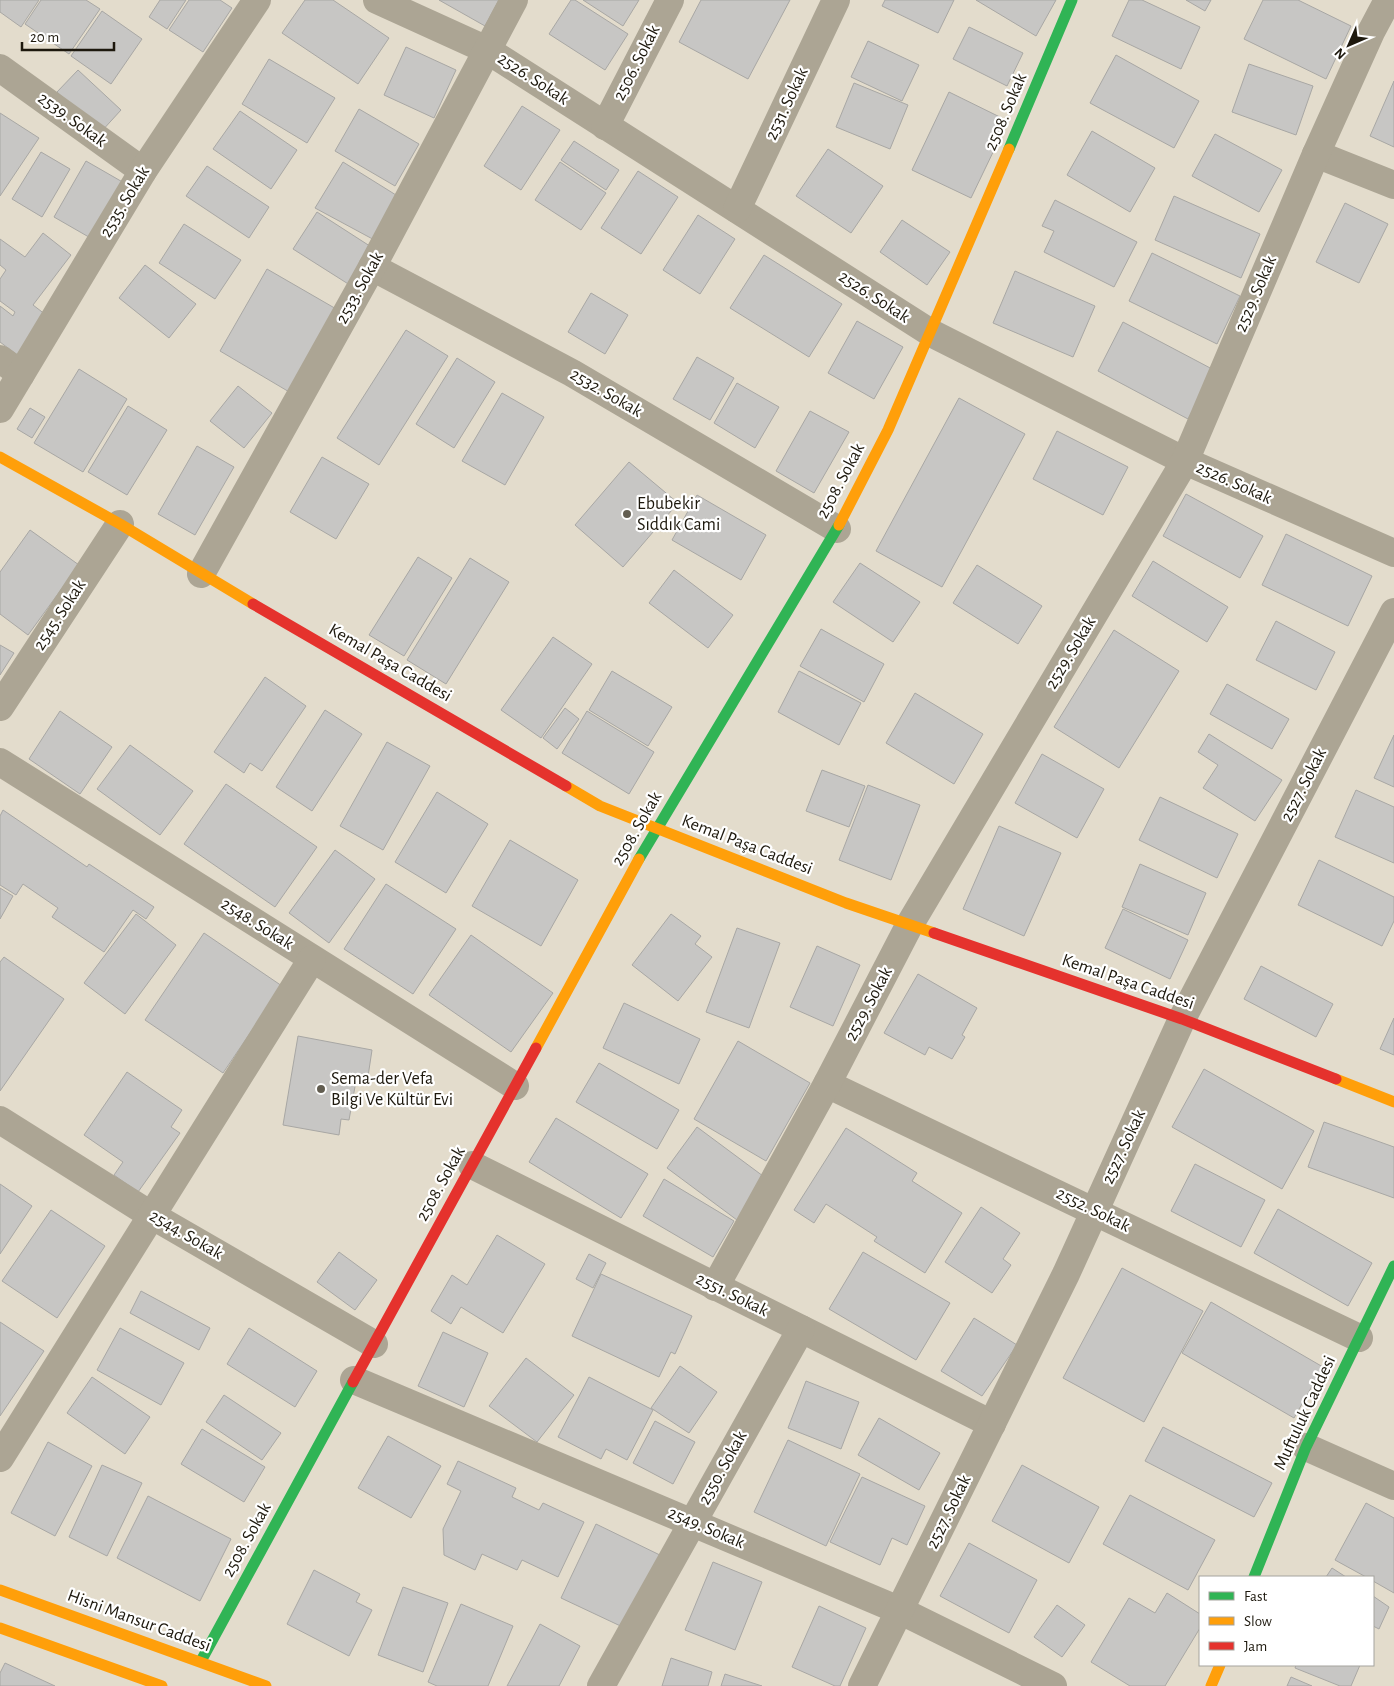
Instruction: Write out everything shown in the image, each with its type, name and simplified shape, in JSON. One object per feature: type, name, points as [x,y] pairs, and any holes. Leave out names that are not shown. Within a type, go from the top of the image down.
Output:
[{"type":"street","name":"2535. Sokak","points":[[0,409],[11,366],[257,0]]},
{"type":"street","name":"2526. Sokak","points":[[377,0],[487,50],[931,333],[1185,461],[1394,553]]},
{"type":"street","name":"2533. Sokak","points":[[201,574],[372,267],[514,0]]},
{"type":"street","name":"2506. Sokak","points":[[605,126],[670,0]]},
{"type":"street","name":"2531. Sokak","points":[[738,209],[836,0]]},
{"type":"street","name":"2508. Sokak","points":[[201,1661],[656,828],[836,528],[888,430],[1072,0]]},
{"type":"street","name":"2529. Sokak","points":[[715,1287],[827,1084],[910,924],[1185,461],[1316,154],[1371,32],[1388,0]]},
{"type":"street","name":"2539. Sokak","points":[[0,68],[143,171]]},
{"type":"street","points":[[1316,154],[1394,185]]},
{"type":"street","name":"2532. Sokak","points":[[372,267],[572,373],[836,528]]},
{"type":"street","name":"Kemal Paşa Caddesi","points":[[0,456],[120,524],[201,574],[600,806],[846,903],[1182,1019],[1394,1102]]},
{"type":"street","name":"2545. Sokak","points":[[0,706],[120,524]]},
{"type":"street","name":"2527. Sokak","points":[[862,1686],[992,1424],[1094,1211],[1182,1019],[1394,612]]},
{"type":"street","name":"2548. Sokak","points":[[0,762],[515,1086]]},
{"type":"street","points":[[0,1458],[312,959]]},
{"type":"street","name":"2552. Sokak","points":[[827,1084],[1359,1338]]},
{"type":"street","name":"2544. Sokak","points":[[0,1120],[151,1215],[374,1344]]},
{"type":"street","name":"2551. Sokak","points":[[472,1165],[992,1424]]},
{"type":"street","name":"Muftuluk Caddesi","points":[[1254,1576],[1306,1447],[1394,1266]]},
{"type":"street","name":"2550. Sokak","points":[[601,1686],[801,1329]]},
{"type":"street","name":"2549. Sokak","points":[[354,1380],[900,1611],[1053,1686]]},
{"type":"street","points":[[1306,1447],[1394,1486]]},
{"type":"street","name":"Hisni Mansur Caddesi","points":[[0,1590],[266,1686]]},
{"type":"street","points":[[0,1628],[162,1686]]},
{"type":"street","points":[[1211,1686],[1220,1666]]},
{"type":"building","points":[[0,0],[39,0],[21,27],[0,12]]},
{"type":"building","points":[[41,0],[86,0],[100,9],[69,54],[25,24]]},
{"type":"building","points":[[160,0],[186,0],[167,29],[149,17]]},
{"type":"building","points":[[189,0],[220,0],[232,8],[203,52],[169,30]]},
{"type":"building","points":[[305,0],[333,0],[389,38],[358,84],[282,33]]},
{"type":"building","points":[[439,0],[499,0],[485,26]]},
{"type":"building","points":[[571,0],[575,0],[628,34],[605,70],[549,34]]},
{"type":"building","points":[[583,0],[639,0],[623,26]]},
{"type":"building","points":[[701,0],[790,0],[748,79],[679,42]]},
{"type":"building","points":[[885,0],[954,0],[938,33],[882,6]]},
{"type":"building","points":[[976,0],[1056,0],[1036,36]]},
{"type":"building","points":[[1129,0],[1142,0],[1200,27],[1181,69],[1112,36]]},
{"type":"building","points":[[1186,0],[1211,0],[1205,11]]},
{"type":"building","points":[[1263,0],[1298,0],[1351,26],[1326,79],[1244,39]]},
{"type":"building","points":[[102,11],[142,39],[111,84],[71,56]]},
{"type":"building","points":[[969,27],[1023,53],[1007,86],[953,59]]},
{"type":"building","points":[[868,41],[919,65],[902,101],[851,77]]},
{"type":"building","points":[[406,47],[456,70],[434,118],[384,95]]},
{"type":"building","points":[[1116,55],[1199,101],[1174,148],[1090,103]]},
{"type":"building","points":[[269,59],[335,98],[307,143],[242,104]]},
{"type":"building","points":[[1249,64],[1313,86],[1296,135],[1232,112]]},
{"type":"building","points":[[78,70],[121,110],[100,133],[57,92]]},
{"type":"building","points":[[1394,81],[1394,147],[1370,136]]},
{"type":"building","points":[[854,83],[908,105],[890,149],[836,127]]},
{"type":"building","points":[[949,92],[1008,121],[971,198],[912,170]]},
{"type":"building","points":[[522,106],[560,130],[521,190],[484,166]]},
{"type":"building","points":[[359,109],[419,144],[395,186],[335,151]]},
{"type":"building","points":[[240,111],[297,150],[271,189],[213,149]]},
{"type":"building","points":[[0,113],[39,138],[0,196]]},
{"type":"building","points":[[1092,131],[1155,168],[1130,212],[1067,175]]},
{"type":"building","points":[[1215,134],[1282,170],[1259,212],[1192,176]]},
{"type":"building","points":[[574,141],[619,170],[606,190],[561,160]]},
{"type":"building","points":[[828,149],[883,186],[851,233],[796,196]]},
{"type":"building","points":[[41,152],[70,169],[42,217],[12,199]]},
{"type":"building","points":[[86,161],[126,184],[94,240],[54,217]]},
{"type":"building","points":[[343,162],[404,200],[380,243],[315,208]]},
{"type":"building","points":[[560,162],[606,193],[581,230],[535,200]]},
{"type":"building","points":[[207,166],[269,207],[249,238],[186,196]]},
{"type":"building","points":[[638,171],[678,197],[641,254],[601,228]]},
{"type":"building","points":[[1174,196],[1260,234],[1241,278],[1155,240]]},
{"type":"building","points":[[1055,200],[1137,242],[1114,287],[1044,252],[1054,231],[1042,226]]},
{"type":"building","points":[[1345,203],[1388,224],[1359,283],[1316,262]]},
{"type":"building","points":[[317,212],[376,250],[353,287],[293,249]]},
{"type":"building","points":[[698,215],[735,239],[700,294],[663,270]]},
{"type":"building","points":[[902,220],[950,252],[927,285],[880,252]]},
{"type":"building","points":[[184,224],[241,260],[215,299],[159,263]]},
{"type":"building","points":[[43,233],[71,255],[33,305],[50,318],[20,357],[0,342],[0,306],[13,316],[15,312],[0,301],[0,279],[6,270],[0,265],[0,239],[25,257]]},
{"type":"building","points":[[1152,253],[1240,296],[1217,344],[1129,301]]},
{"type":"building","points":[[764,255],[842,304],[809,357],[730,308]]},
{"type":"building","points":[[145,265],[196,304],[169,338],[119,298]]},
{"type":"building","points":[[267,269],[338,310],[291,393],[220,351]]},
{"type":"building","points":[[1015,271],[1095,306],[1073,357],[993,323]]},
{"type":"building","points":[[591,293],[628,315],[605,354],[568,332]]},
{"type":"building","points":[[857,321],[903,347],[874,399],[828,373]]},
{"type":"building","points":[[1123,322],[1214,370],[1188,419],[1098,371]]},
{"type":"building","points":[[406,330],[448,356],[379,465],[337,438]]},
{"type":"building","points":[[697,357],[734,378],[710,420],[673,399]]},
{"type":"building","points":[[457,358],[495,382],[454,448],[416,424]]},
{"type":"building","points":[[79,369],[127,399],[83,472],[34,443]]},
{"type":"building","points":[[737,383],[779,407],[755,448],[714,423]]},
{"type":"building","points":[[238,386],[272,413],[244,448],[210,421]]},
{"type":"building","points":[[502,393],[544,417],[505,485],[462,461]]},
{"type":"building","points":[[959,398],[1025,434],[942,587],[876,551]]},
{"type":"building","points":[[128,406],[167,430],[127,495],[88,472]]},
{"type":"building","points":[[30,408],[45,417],[32,438],[17,429]]},
{"type":"building","points":[[810,411],[849,432],[814,493],[776,471]]},
{"type":"building","points":[[1057,431],[1128,467],[1103,515],[1033,479]]},
{"type":"building","points":[[197,446],[234,467],[195,535],[158,514]]},
{"type":"building","points":[[322,457],[369,484],[336,539],[290,512]]},
{"type":"building","name":"Ebubekir Sıddık Cami","points":[[629,462],[678,503],[623,567],[575,525]]},
{"type":"building","points":[[1186,494],[1263,536],[1240,578],[1163,536]]},
{"type":"building","points":[[697,495],[766,535],[741,580],[672,540]]},
{"type":"building","points":[[30,530],[79,565],[28,635],[0,614],[0,572]]},
{"type":"building","points":[[1286,534],[1372,576],[1348,626],[1262,585]]},
{"type":"building","points":[[418,557],[452,578],[404,656],[369,635]]},
{"type":"building","points":[[470,558],[509,582],[446,684],[407,660]]},
{"type":"building","points":[[1153,561],[1228,607],[1207,642],[1132,596]]},
{"type":"building","points":[[860,563],[920,602],[893,642],[833,602]]},
{"type":"building","points":[[977,565],[1042,606],[1018,644],[953,603]]},
{"type":"building","points":[[674,570],[733,615],[708,648],[649,603]]},
{"type":"building","points":[[1276,621],[1335,652],[1316,690],[1256,660]]},
{"type":"building","points":[[821,629],[884,664],[864,702],[800,666]]},
{"type":"building","points":[[1114,630],[1179,671],[1119,768],[1054,727]]},
{"type":"building","points":[[553,637],[592,664],[541,738],[501,710]]},
{"type":"building","points":[[0,645],[14,653],[0,675]]},
{"type":"building","points":[[612,671],[672,707],[648,746],[589,710]]},
{"type":"building","points":[[799,671],[861,703],[839,745],[778,712]]},
{"type":"building","points":[[265,677],[306,706],[262,771],[250,763],[244,773],[214,752]]},
{"type":"building","points":[[1227,684],[1289,719],[1272,749],[1210,714]]},
{"type":"building","points":[[915,693],[983,734],[954,784],[886,743]]},
{"type":"building","points":[[565,708],[579,719],[557,749],[543,738]]},
{"type":"building","points":[[325,710],[362,734],[312,811],[276,787]]},
{"type":"building","points":[[60,711],[112,747],[80,794],[29,759]]},
{"type":"building","points":[[587,711],[654,752],[629,794],[562,753]]},
{"type":"building","points":[[1209,734],[1282,780],[1255,821],[1203,788],[1218,765],[1198,752]]},
{"type":"building","points":[[1394,735],[1394,787],[1374,778]]},
{"type":"building","points":[[387,742],[430,766],[383,850],[340,826]]},
{"type":"building","points":[[130,745],[193,791],[160,835],[97,789]]},
{"type":"building","points":[[1042,754],[1104,789],[1077,838],[1015,803]]},
{"type":"building","points":[[822,770],[865,786],[849,827],[806,811]]},
{"type":"building","points":[[226,784],[317,847],[275,907],[184,844]]},
{"type":"building","points":[[868,785],[920,805],[891,880],[839,860]]},
{"type":"building","points":[[1356,790],[1394,807],[1394,863],[1335,837]]},
{"type":"building","points":[[437,792],[488,824],[446,893],[395,862]]},
{"type":"building","points":[[1160,797],[1238,834],[1217,878],[1139,840]]},
{"type":"building","points":[[3,810],[87,867],[89,864],[154,907],[146,919],[133,910],[104,952],[52,917],[58,908],[23,884],[16,895],[0,885],[0,816]]},
{"type":"building","points":[[999,826],[1061,853],[1024,936],[963,909]]},
{"type":"building","points":[[510,840],[578,880],[541,946],[472,906]]},
{"type":"building","points":[[335,850],[375,879],[329,943],[289,913]]},
{"type":"building","points":[[1319,860],[1394,897],[1394,921],[1382,946],[1298,905]]},
{"type":"building","points":[[1140,864],[1206,893],[1188,935],[1122,907]]},
{"type":"building","points":[[386,884],[456,929],[413,994],[344,949]]},
{"type":"building","points":[[0,888],[13,896],[0,919]]},
{"type":"building","points":[[1123,909],[1188,940],[1170,979],[1105,948]]},
{"type":"building","points":[[136,914],[176,945],[125,1014],[84,983]]},
{"type":"building","points":[[671,914],[701,936],[695,944],[712,957],[678,1001],[632,965]]},
{"type":"building","points":[[737,928],[780,943],[749,1028],[706,1012]]},
{"type":"building","points":[[204,933],[282,986],[223,1073],[145,1020]]},
{"type":"building","points":[[471,935],[553,993],[511,1052],[429,995]]},
{"type":"building","points":[[817,946],[860,965],[833,1026],[790,1007]]},
{"type":"building","points":[[4,957],[64,999],[0,1091],[0,962]]},
{"type":"building","points":[[1261,966],[1333,1004],[1316,1037],[1244,999]]},
{"type":"building","points":[[918,974],[977,1008],[962,1035],[965,1037],[952,1059],[929,1047],[925,1055],[884,1033]]},
{"type":"building","points":[[624,1003],[700,1039],[679,1084],[603,1048]]},
{"type":"building","points":[[1394,1018],[1394,1055],[1380,1049]]},
{"type":"building","name":"Sema-der Vefa Bilgi Ve Kültür Evi","points":[[298,1036],[372,1050],[367,1083],[356,1081],[349,1120],[341,1119],[339,1135],[283,1125]]},
{"type":"building","points":[[738,1041],[810,1083],[766,1161],[694,1119]]},
{"type":"building","points":[[599,1063],[679,1110],[657,1149],[576,1102]]},
{"type":"building","points":[[1204,1069],[1314,1131],[1282,1189],[1172,1127]]},
{"type":"building","points":[[127,1072],[182,1110],[171,1127],[180,1133],[138,1192],[114,1175],[123,1162],[84,1135]]},
{"type":"building","points":[[556,1118],[648,1174],[621,1218],[529,1162]]},
{"type":"building","points":[[1324,1122],[1394,1147],[1394,1198],[1308,1167]]},
{"type":"building","points":[[697,1127],[767,1179],[737,1220],[667,1168]]},
{"type":"building","points":[[846,1128],[917,1173],[912,1181],[962,1213],[925,1273],[874,1241],[877,1237],[826,1204],[814,1223],[794,1210]]},
{"type":"building","points":[[1195,1164],[1265,1200],[1241,1247],[1171,1211]]},
{"type":"building","points":[[664,1179],[734,1221],[713,1257],[643,1216]]},
{"type":"building","points":[[0,1184],[32,1206],[0,1254]]},
{"type":"building","points":[[981,1207],[1020,1233],[1003,1259],[1011,1265],[992,1293],[945,1262]]},
{"type":"building","points":[[1278,1209],[1372,1263],[1348,1306],[1254,1253]]},
{"type":"building","points":[[51,1210],[105,1246],[57,1318],[2,1281]]},
{"type":"building","points":[[497,1235],[545,1264],[503,1333],[461,1307],[451,1324],[431,1311],[452,1275],[467,1285]]},
{"type":"building","points":[[339,1252],[377,1280],[355,1310],[317,1282]]},
{"type":"building","points":[[863,1252],[950,1303],[916,1360],[829,1309]]},
{"type":"building","points":[[589,1254],[606,1263],[593,1288],[576,1279]]},
{"type":"building","points":[[1122,1268],[1203,1311],[1144,1422],[1063,1378]]},
{"type":"building","points":[[601,1274],[692,1316],[675,1354],[671,1352],[659,1377],[572,1336]]},
{"type":"building","points":[[141,1291],[210,1328],[199,1350],[130,1313]]},
{"type":"building","points":[[1211,1302],[1323,1367],[1294,1418],[1182,1353]]},
{"type":"building","points":[[974,1318],[1017,1345],[982,1396],[941,1371]]},
{"type":"building","points":[[0,1322],[44,1351],[0,1416]]},
{"type":"building","points":[[120,1328],[184,1363],[161,1405],[97,1370]]},
{"type":"building","points":[[249,1328],[317,1371],[295,1407],[227,1364]]},
{"type":"building","points":[[443,1332],[488,1353],[464,1407],[418,1386]]},
{"type":"building","points":[[526,1358],[574,1395],[537,1442],[489,1406]]},
{"type":"building","points":[[680,1366],[717,1392],[689,1433],[651,1408]]},
{"type":"building","points":[[92,1377],[150,1417],[125,1454],[67,1413]]},
{"type":"building","points":[[589,1377],[653,1410],[627,1460],[606,1449],[601,1459],[558,1437]]},
{"type":"building","points":[[806,1381],[859,1402],[841,1449],[788,1428]]},
{"type":"building","points":[[224,1395],[281,1433],[262,1460],[206,1422]]},
{"type":"building","points":[[879,1418],[940,1453],[919,1490],[858,1455]]},
{"type":"building","points":[[655,1421],[695,1442],[673,1484],[633,1463]]},
{"type":"building","points":[[1163,1427],[1272,1483],[1254,1517],[1145,1461]]},
{"type":"building","points":[[202,1429],[265,1467],[244,1502],[181,1464]]},
{"type":"building","points":[[388,1436],[441,1466],[411,1518],[358,1488]]},
{"type":"building","points":[[788,1440],[860,1474],[826,1546],[754,1512]]},
{"type":"building","points":[[48,1442],[92,1466],[55,1536],[11,1513]]},
{"type":"building","points":[[458,1461],[516,1488],[512,1497],[539,1510],[543,1503],[584,1522],[558,1577],[522,1560],[517,1570],[482,1554],[475,1570],[444,1555],[443,1529],[461,1491],[447,1484]]},
{"type":"building","points":[[102,1465],[142,1483],[107,1556],[69,1537]]},
{"type":"building","points":[[1022,1465],[1099,1507],[1069,1563],[992,1521]]},
{"type":"building","points":[[862,1477],[925,1506],[907,1545],[892,1538],[880,1565],[830,1542]]},
{"type":"building","points":[[1130,1495],[1215,1540],[1188,1590],[1103,1544]]},
{"type":"building","points":[[148,1496],[231,1539],[200,1601],[117,1558]]},
{"type":"building","points":[[1366,1503],[1394,1518],[1394,1593],[1374,1582],[1374,1576],[1364,1576],[1335,1560]]},
{"type":"building","points":[[596,1524],[664,1557],[629,1630],[561,1598]]},
{"type":"building","points":[[969,1543],[1037,1580],[1009,1633],[940,1596]]},
{"type":"building","points":[[713,1562],[762,1582],[735,1650],[685,1630]]},
{"type":"building","points":[[1332,1568],[1344,1576],[1327,1576]]},
{"type":"building","points":[[314,1570],[360,1594],[356,1602],[372,1610],[349,1656],[287,1624]]},
{"type":"building","points":[[403,1587],[448,1603],[423,1672],[378,1655]]},
{"type":"building","points":[[1167,1593],[1199,1613],[1199,1630],[1165,1686],[1130,1686],[1091,1662],[1129,1598],[1155,1613]]},
{"type":"building","points":[[1374,1597],[1389,1607],[1379,1629],[1374,1626]]},
{"type":"building","points":[[461,1604],[513,1626],[488,1686],[437,1686],[428,1682]]},
{"type":"building","points":[[1057,1605],[1085,1625],[1062,1657],[1034,1637]]},
{"type":"building","points":[[819,1606],[866,1628],[840,1686],[835,1686],[792,1667]]},
{"type":"building","points":[[540,1624],[580,1646],[559,1686],[507,1686]]},
{"type":"building","points":[[671,1658],[712,1672],[708,1686],[662,1686]]},
{"type":"building","points":[[5,1663],[55,1686],[0,1686],[0,1673]]},
{"type":"building","points":[[1296,1666],[1360,1666],[1351,1686],[1340,1686],[1295,1668]]},
{"type":"building","points":[[725,1674],[762,1686],[721,1686]]},
{"type":"building","points":[[1291,1677],[1312,1686],[1287,1686]]},
{"type":"traffic: fast","points":[[1009,149],[1072,0]]},
{"type":"traffic: fast","points":[[639,859],[839,525]]},
{"type":"traffic: fast","points":[[1254,1576],[1306,1447],[1394,1266]]},
{"type":"traffic: fast","points":[[201,1661],[353,1382]]},
{"type":"traffic: slow","points":[[839,525],[888,430],[1009,149]]},
{"type":"traffic: slow","points":[[0,457],[120,524],[253,604]]},
{"type":"traffic: slow","points":[[566,786],[600,806],[846,903],[934,933]]},
{"type":"traffic: slow","points":[[536,1048],[639,859]]},
{"type":"traffic: slow","points":[[1336,1079],[1394,1102]]},
{"type":"traffic: slow","points":[[0,1590],[266,1686]]},
{"type":"traffic: slow","points":[[0,1628],[162,1686]]},
{"type":"traffic: slow","points":[[1211,1686],[1220,1666]]},
{"type":"traffic: jam","points":[[253,604],[566,786]]},
{"type":"traffic: jam","points":[[934,933],[1182,1019],[1336,1079]]},
{"type":"traffic: jam","points":[[353,1382],[536,1048]]},
{"type":"place","name":"Ebubekir Sıddık Cami","points":[[627,514]]},
{"type":"place","name":"Sema-der Vefa Bilgi Ve Kültür Evi","points":[[321,1089]]}]
